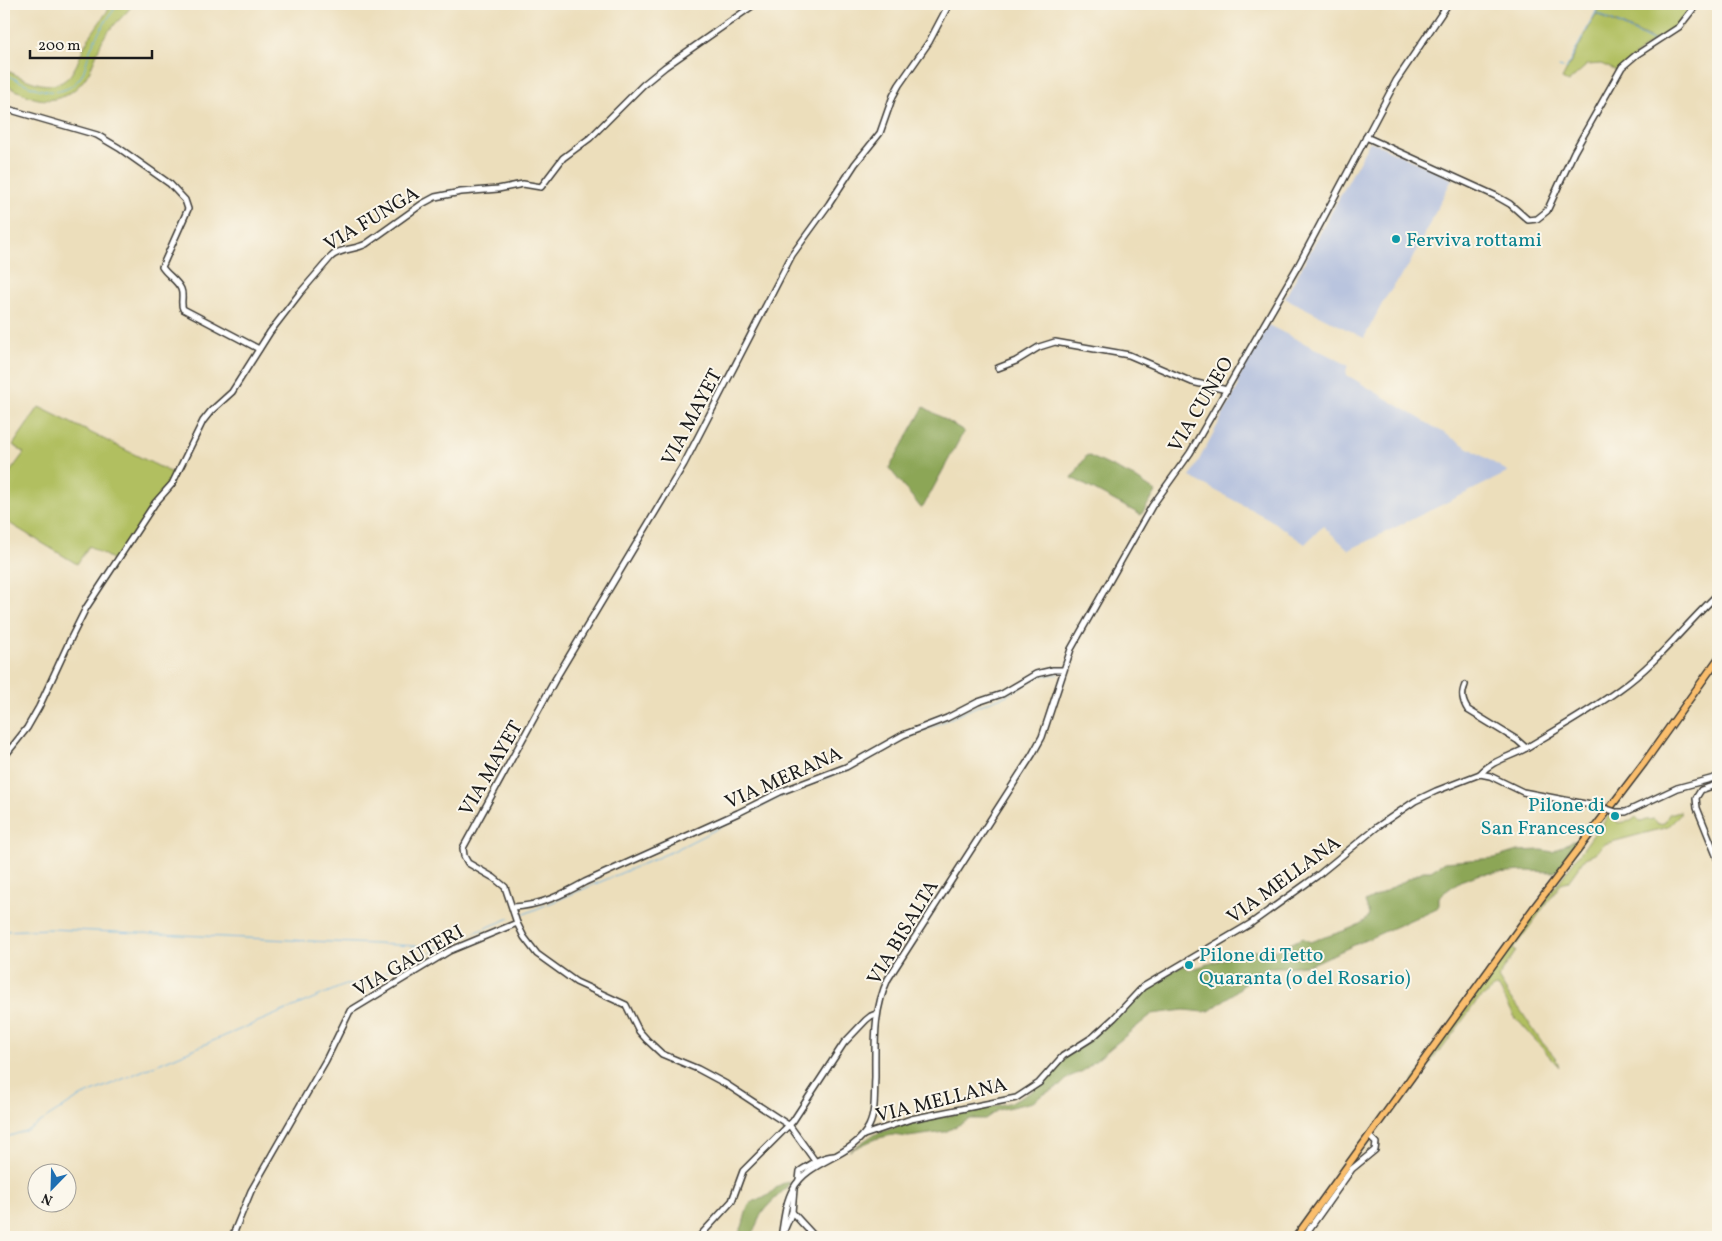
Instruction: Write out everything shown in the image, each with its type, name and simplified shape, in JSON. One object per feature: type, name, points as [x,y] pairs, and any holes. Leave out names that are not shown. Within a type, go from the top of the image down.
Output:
[{"type":"main road","points":[[1296,1237],[1718,659]]},
{"type":"street","name":"VIA FUNGA","points":[[4,757],[27,728],[39,707],[70,638],[86,608],[156,503],[172,484],[204,421],[236,387],[270,332],[300,293],[335,253],[359,248],[435,197],[523,184],[542,187],[563,158],[590,138],[643,85],[665,67],[755,4]]},
{"type":"street","name":"VIA MAYET","points":[[513,907],[505,887],[494,878],[468,863],[464,856],[463,848],[556,678],[684,464],[792,255],[855,164],[880,133],[899,85],[929,42],[949,4]]},
{"type":"street","name":"VIA CUNEO","points":[[988,824],[1038,746],[1071,649],[1148,512],[1190,453],[1227,390],[1299,264],[1396,81],[1448,4]]},
{"type":"street","points":[[1366,137],[1496,196],[1510,204],[1528,220],[1537,219],[1547,211],[1574,152],[1622,67],[1636,55],[1679,27],[1697,4]]},
{"type":"street","points":[[4,108],[97,135],[170,184],[185,200],[188,209],[162,267],[175,280],[181,290],[181,305],[183,309],[259,349]]},
{"type":"street","points":[[998,368],[1016,361],[1039,347],[1055,342],[1129,355],[1192,382],[1227,390]]},
{"type":"street","name":"VIA MELLANA","points":[[863,1135],[911,1119],[1016,1098],[1039,1083],[1063,1056],[1093,1037],[1152,980],[1250,924],[1317,876],[1377,827],[1400,811],[1436,791],[1480,774],[1489,766],[1526,748],[1621,689],[1663,651],[1718,594]]},
{"type":"street","name":"VIA MERANA","points":[[513,907],[534,904],[564,894],[585,882],[780,792],[846,767],[903,735],[947,718],[978,702],[1002,694],[1036,674],[1052,670],[1063,670]]},
{"type":"street","points":[[1465,685],[1462,694],[1464,705],[1468,710],[1517,740],[1526,748]]},
{"type":"street","points":[[1480,774],[1490,776],[1523,792],[1601,807],[1616,812],[1626,812],[1677,788],[1718,778]]},
{"type":"street","points":[[1718,784],[1701,790],[1696,798],[1697,808],[1718,860]]},
{"type":"street","name":"VIA BISALTA","points":[[782,1236],[787,1203],[793,1188],[799,1180],[851,1147],[863,1135],[870,1123],[874,1107],[876,1014],[879,1000],[888,979],[988,824]]},
{"type":"street","points":[[513,907],[517,923],[528,943],[546,961],[576,982],[626,1005],[639,1031],[662,1054],[698,1069],[726,1084],[788,1124],[815,1161]]},
{"type":"street","name":"VIA GAUTERI","points":[[232,1237],[251,1191],[321,1069],[350,1011],[449,950],[517,923]]},
{"type":"street","points":[[699,1237],[732,1201],[743,1170],[793,1120],[844,1043],[866,1020],[876,1014]]},
{"type":"street","points":[[1307,1237],[1310,1228],[1348,1173],[1375,1150],[1376,1143],[1369,1136]]},
{"type":"street","points":[[799,1180],[800,1171],[815,1161],[836,1156]]},
{"type":"street","points":[[782,1236],[792,1212],[793,1188]]},
{"type":"street","points":[[792,1212],[815,1237]]},
{"type":"shaded area","points":[[1370,141],[1452,179],[1409,265],[1384,300],[1364,338],[1285,298]]},
{"type":"shaded area","points":[[1268,325],[1348,365],[1347,375],[1509,472],[1349,550],[1323,526],[1305,544],[1269,519],[1190,477],[1239,385],[1236,383]]},
{"type":"green space","points":[[112,4],[133,4],[106,35],[87,76],[75,89],[60,97],[43,100],[9,87],[4,100],[4,69],[40,84],[50,85],[66,79],[75,68],[84,46]]},
{"type":"green space","points":[[1601,4],[1695,4],[1675,28],[1654,40],[1596,13]]},
{"type":"green space","points":[[1596,14],[1653,41],[1617,71],[1601,64],[1587,65],[1568,82],[1562,79]]},
{"type":"green space","points":[[39,407],[174,474],[115,561],[89,546],[77,564],[4,520],[4,480],[24,453],[13,445]]},
{"type":"green space","points":[[924,407],[964,431],[921,508],[889,468]]},
{"type":"green space","points":[[1087,455],[1134,477],[1156,492],[1141,515],[1072,478]]},
{"type":"green space","points":[[1680,811],[1680,815],[1668,827],[1604,844],[1595,854],[1585,858],[1568,882],[1561,884],[1513,949],[1516,951],[1498,978],[1540,1040],[1555,1057],[1559,1067],[1514,1016],[1497,987],[1476,1002],[1442,1049],[1436,1054],[1419,1082],[1388,1116],[1596,831],[1604,830],[1603,823],[1611,813],[1618,823],[1631,821],[1636,817],[1640,821],[1654,819],[1658,824],[1664,823],[1669,814]]},
{"type":"green space","points":[[1572,841],[1582,842],[1558,870],[1554,872],[1524,871],[1480,874],[1460,881],[1439,897],[1437,908],[1312,964],[1265,969],[1211,1010],[1204,1012],[1184,1010],[1152,1014],[1083,1071],[1069,1077],[1060,1086],[1033,1102],[998,1110],[985,1119],[970,1119],[945,1132],[908,1137],[892,1135],[875,1139],[849,1151],[873,1135],[899,1126],[1013,1102],[1034,1090],[1064,1057],[1084,1045],[1139,994],[1154,982],[1182,966],[1189,970],[1250,951],[1278,950],[1303,938],[1310,942],[1358,925],[1368,917],[1365,902],[1423,871],[1431,871],[1444,862],[1495,858],[1517,851],[1542,850],[1553,852]]},
{"type":"green space","points":[[789,1182],[787,1187],[763,1212],[751,1237],[735,1237],[741,1230],[749,1205],[755,1200],[767,1196],[780,1185]]},
{"type":"waterway","points":[[4,73],[23,83],[43,90],[62,90],[72,86],[82,75],[94,40],[118,4]]},
{"type":"waterway","points":[[1559,67],[1566,69],[1600,4]]},
{"type":"waterway","points":[[1596,13],[1653,41]]},
{"type":"waterway","points":[[522,915],[671,852],[790,792],[849,769],[905,739],[975,707],[1007,695],[1039,676],[1058,674]]},
{"type":"waterway","points":[[4,1138],[28,1130],[78,1098],[345,985],[363,985],[389,970],[419,960],[440,947],[510,918]]},
{"type":"waterway","points":[[4,931],[51,929],[440,947]]},
{"type":"place","name":"Ferviva rottami","points":[[1396,239]]},
{"type":"place","name":"Pilone di San Francesco","points":[[1615,816]]},
{"type":"place","name":"Pilone di Tetto Quaranta (o del Rosario)","points":[[1189,965]]}]
